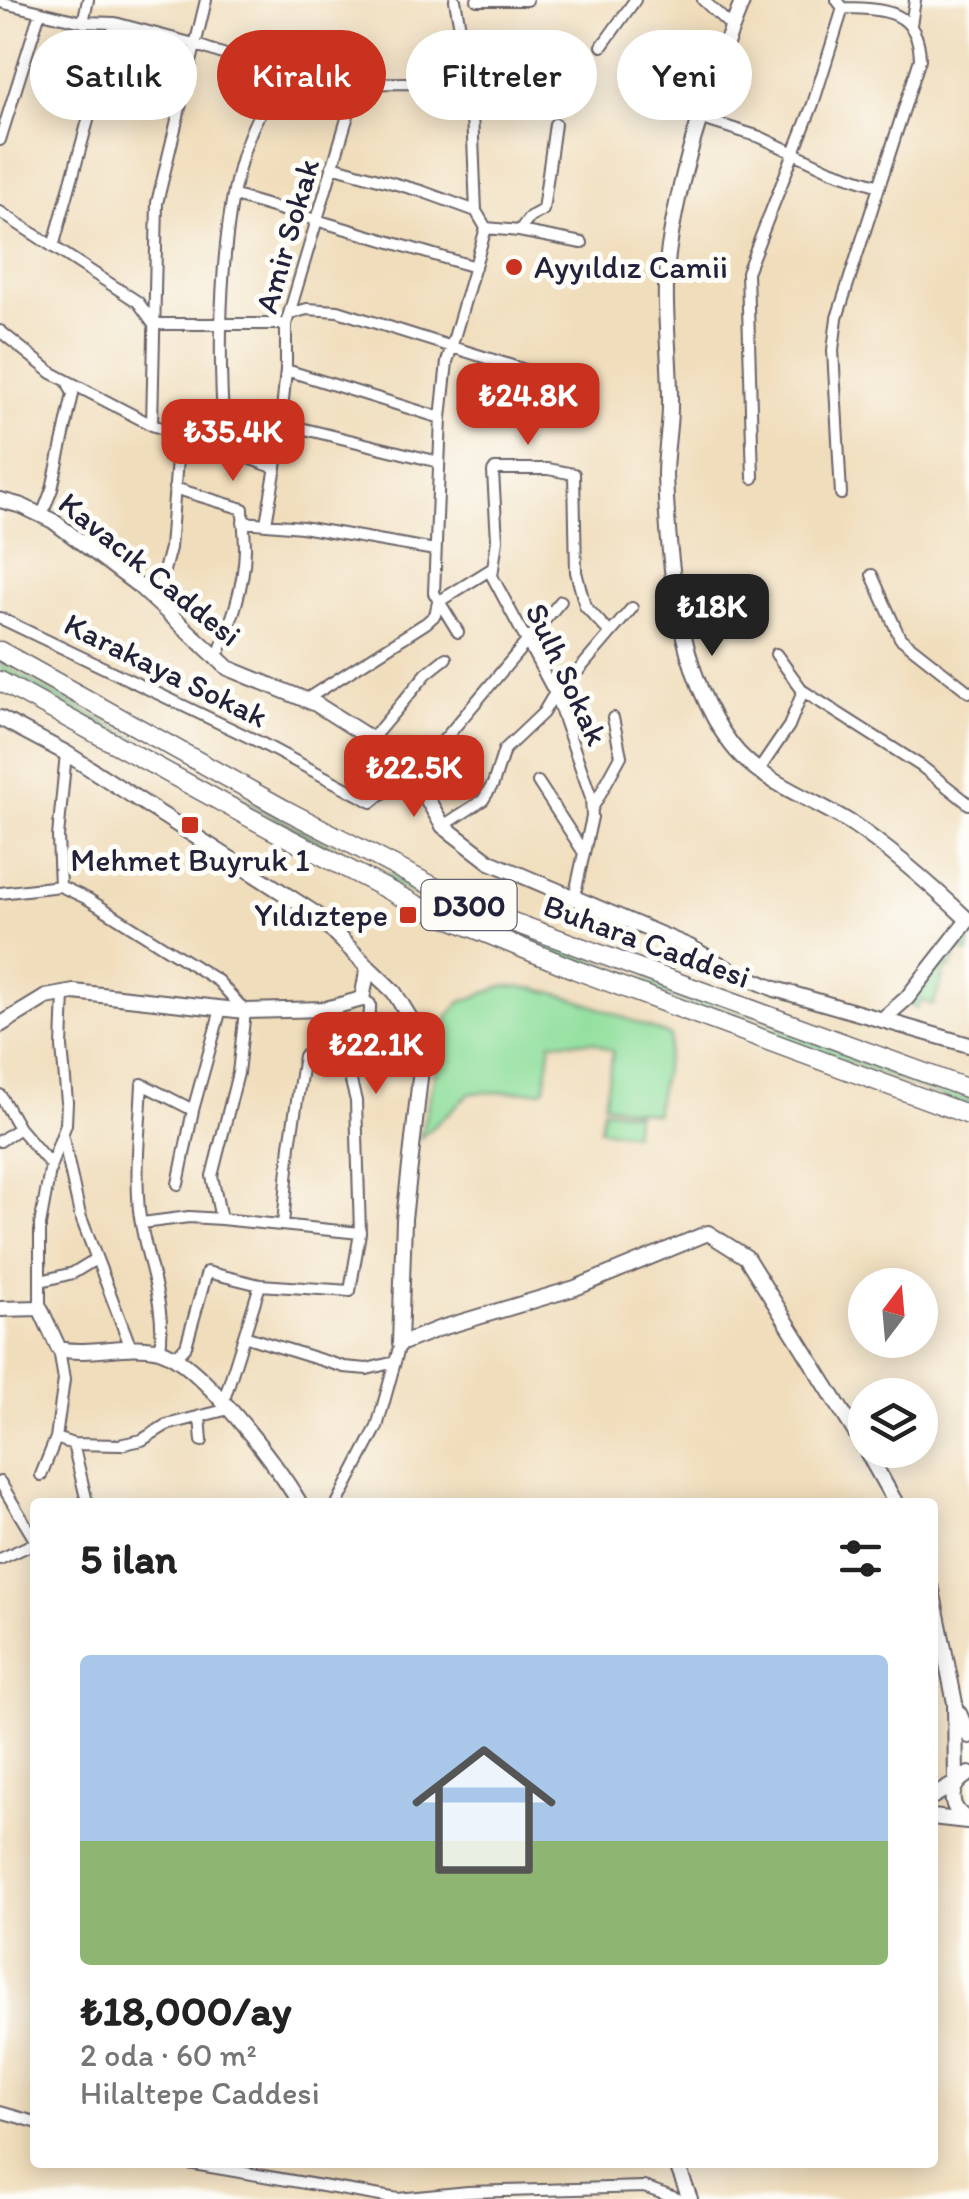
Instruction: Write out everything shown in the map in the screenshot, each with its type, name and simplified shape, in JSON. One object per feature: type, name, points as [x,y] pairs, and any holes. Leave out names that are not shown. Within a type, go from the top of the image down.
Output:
[{"type":"highway","name":"Buhara Caddesi","points":[[0,651],[329,833],[476,909],[969,1089]]},
{"type":"highway","name":"D300","points":[[0,681],[268,828],[433,912],[576,970],[969,1115]]},
{"type":"street","points":[[82,22],[88,0]]},
{"type":"street","points":[[197,33],[206,0]]},
{"type":"street","points":[[455,0],[460,30]]},
{"type":"street","points":[[476,0],[526,0]]},
{"type":"street","points":[[602,46],[634,0]]},
{"type":"street","points":[[703,0],[732,27]]},
{"type":"street","points":[[731,30],[743,0]]},
{"type":"street","points":[[841,494],[835,333],[917,74],[920,48],[911,26],[916,0]]},
{"type":"street","points":[[0,2],[82,22],[115,23],[141,30]]},
{"type":"street","points":[[753,478],[747,272],[813,104],[840,4],[888,11],[911,26]]},
{"type":"street","points":[[0,140],[40,12]]},
{"type":"street","points":[[52,247],[115,23]]},
{"type":"street","points":[[152,425],[156,203],[176,120]]},
{"type":"street","points":[[258,120],[234,196],[222,281],[220,402],[226,450],[276,468]]},
{"type":"street","name":"Amir Sokak","points":[[266,522],[276,468],[287,319],[346,120]]},
{"type":"street","points":[[458,632],[434,593],[435,550],[444,382],[486,228],[476,211],[472,120]]},
{"type":"street","points":[[699,120],[668,252],[670,408],[665,473],[682,638],[732,747],[759,770],[864,832],[934,887],[968,921],[906,998],[883,1019]]},
{"type":"street","points":[[705,120],[760,137],[830,170],[879,186]]},
{"type":"street","points":[[520,231],[524,223],[542,210],[555,124]]},
{"type":"street","points":[[332,166],[476,211]]},
{"type":"street","points":[[234,196],[475,267]]},
{"type":"street","points":[[0,212],[138,302],[154,324]]},
{"type":"street","points":[[486,228],[582,243]]},
{"type":"street","points":[[154,324],[287,319],[307,309],[338,310],[560,381]]},
{"type":"street","points":[[0,332],[36,363],[68,382],[152,425],[179,434],[170,548],[161,582],[147,596]]},
{"type":"street","points":[[286,370],[441,418]]},
{"type":"street","points":[[42,515],[52,489],[73,394],[68,382]]},
{"type":"street","points":[[280,422],[439,462]]},
{"type":"street","name":"Sulh Sokak","points":[[574,898],[593,807],[555,694],[492,576],[496,540],[492,472],[500,467],[574,474],[576,572],[585,606],[610,632]]},
{"type":"street","points":[[174,488],[243,509],[242,584],[216,658]]},
{"type":"street","name":"Kavacık Caddesi","points":[[0,500],[42,515],[98,555],[216,658],[242,674],[335,715],[387,750],[410,770],[444,826],[490,862],[690,947],[775,989],[969,1045]]},
{"type":"street","points":[[243,522],[266,522],[435,550]]},
{"type":"street","points":[[305,700],[426,624],[435,616],[438,602],[493,568]]},
{"type":"street","points":[[872,575],[900,638],[969,692]]},
{"type":"street","points":[[410,770],[438,747],[561,601]]},
{"type":"street","points":[[444,826],[478,807],[493,784],[504,750],[543,713],[560,684],[578,670],[632,608]]},
{"type":"street","name":"Karakaya Sokak","points":[[0,618],[258,742],[372,802],[410,770]]},
{"type":"street","points":[[776,654],[803,690],[921,766],[969,804]]},
{"type":"street","points":[[370,741],[426,673],[446,658]]},
{"type":"street","points":[[759,770],[789,726],[803,690]]},
{"type":"street","points":[[0,718],[66,752],[316,914],[394,992],[410,1018],[423,1051],[404,1219],[400,1344],[377,1427],[340,1498]]},
{"type":"street","points":[[593,807],[620,760],[613,718]]},
{"type":"street","points":[[60,886],[58,837],[66,752]]},
{"type":"street","points":[[538,782],[584,853]]},
{"type":"street","points":[[0,893],[60,886],[218,980],[244,1011],[238,1073],[212,1176],[221,1218]]},
{"type":"street","points":[[362,999],[368,968]]},
{"type":"street","points":[[768,1016],[775,989]]},
{"type":"street","points":[[42,1475],[56,1438],[64,1380],[59,1350],[40,1308],[40,1225],[51,1165],[63,1138],[68,1102],[62,1047],[64,993]]},
{"type":"street","points":[[2,1018],[46,997],[64,993],[244,1011],[326,1009],[362,999],[370,1004],[370,1021],[362,1035],[342,1046],[304,1056],[283,1225]]},
{"type":"street","points":[[178,1184],[193,1110],[221,1009]]},
{"type":"street","points":[[175,1358],[186,1346],[207,1272],[260,1286],[350,1291],[360,1232],[356,1101],[342,1046]]},
{"type":"street","points":[[160,1350],[158,1298],[142,1223],[138,1182],[142,1084],[193,1110]]},
{"type":"street","points":[[0,1095],[20,1128],[51,1165]]},
{"type":"street","points":[[0,1141],[20,1128]]},
{"type":"street","points":[[63,1138],[80,1214],[131,1348]]},
{"type":"street","points":[[142,1223],[189,1217],[221,1218],[360,1232]]},
{"type":"street","points":[[400,1344],[575,1288],[708,1233],[746,1257],[848,1420]]},
{"type":"street","points":[[40,1281],[74,1274],[96,1259]]},
{"type":"street","points":[[226,1406],[260,1286]]},
{"type":"street","points":[[0,1308],[40,1308]]},
{"type":"street","points":[[246,1337],[344,1367],[368,1369],[395,1362]]},
{"type":"street","points":[[59,1350],[79,1353],[131,1348],[160,1350],[175,1358],[226,1406],[278,1467],[297,1498]]},
{"type":"street","points":[[56,1438],[73,1444],[119,1445],[142,1440],[166,1426],[226,1406]]},
{"type":"street","points":[[200,1416],[202,1441]]},
{"type":"street","points":[[73,1444],[85,1498]]},
{"type":"street","points":[[876,1468],[893,1498]]},
{"type":"street","points":[[0,1482],[30,1533]]},
{"type":"street","points":[[0,1559],[30,1544]]},
{"type":"street","points":[[938,1619],[955,1703],[963,1778],[952,1798],[954,1806],[969,1820]]},
{"type":"street","points":[[955,1703],[969,1736]]},
{"type":"street","points":[[938,1793],[963,1778]]},
{"type":"street","points":[[938,1818],[969,1820]]},
{"type":"street","points":[[0,2112],[30,2121]]},
{"type":"street","points":[[217,2168],[398,2199],[468,2192],[644,2187],[678,2199]]},
{"type":"street","points":[[678,2168],[690,2199]]},
{"type":"green space","points":[[0,663],[307,833],[432,896],[496,925],[969,1098],[969,1106],[575,962],[433,905],[0,671]]},
{"type":"green space","points":[[969,931],[969,953],[959,949],[950,968],[946,967],[933,1005],[921,1000],[917,1008],[909,1005]]},
{"type":"green space","points":[[504,986],[566,996],[671,1036],[655,1114],[604,1104],[613,1052],[593,1042],[551,1042],[545,1088],[541,1091],[471,1093],[420,1138],[449,1015],[461,1002]]},
{"type":"green space","points":[[603,1109],[636,1113],[633,1134],[600,1129]]},
{"type":"place","name":"Ayyıldız Camii","points":[[514,267]]},
{"type":"place","name":"Mehmet Buyruk 1","points":[[190,825]]},
{"type":"place","name":"Yıldıztepe","points":[[408,915]]}]
